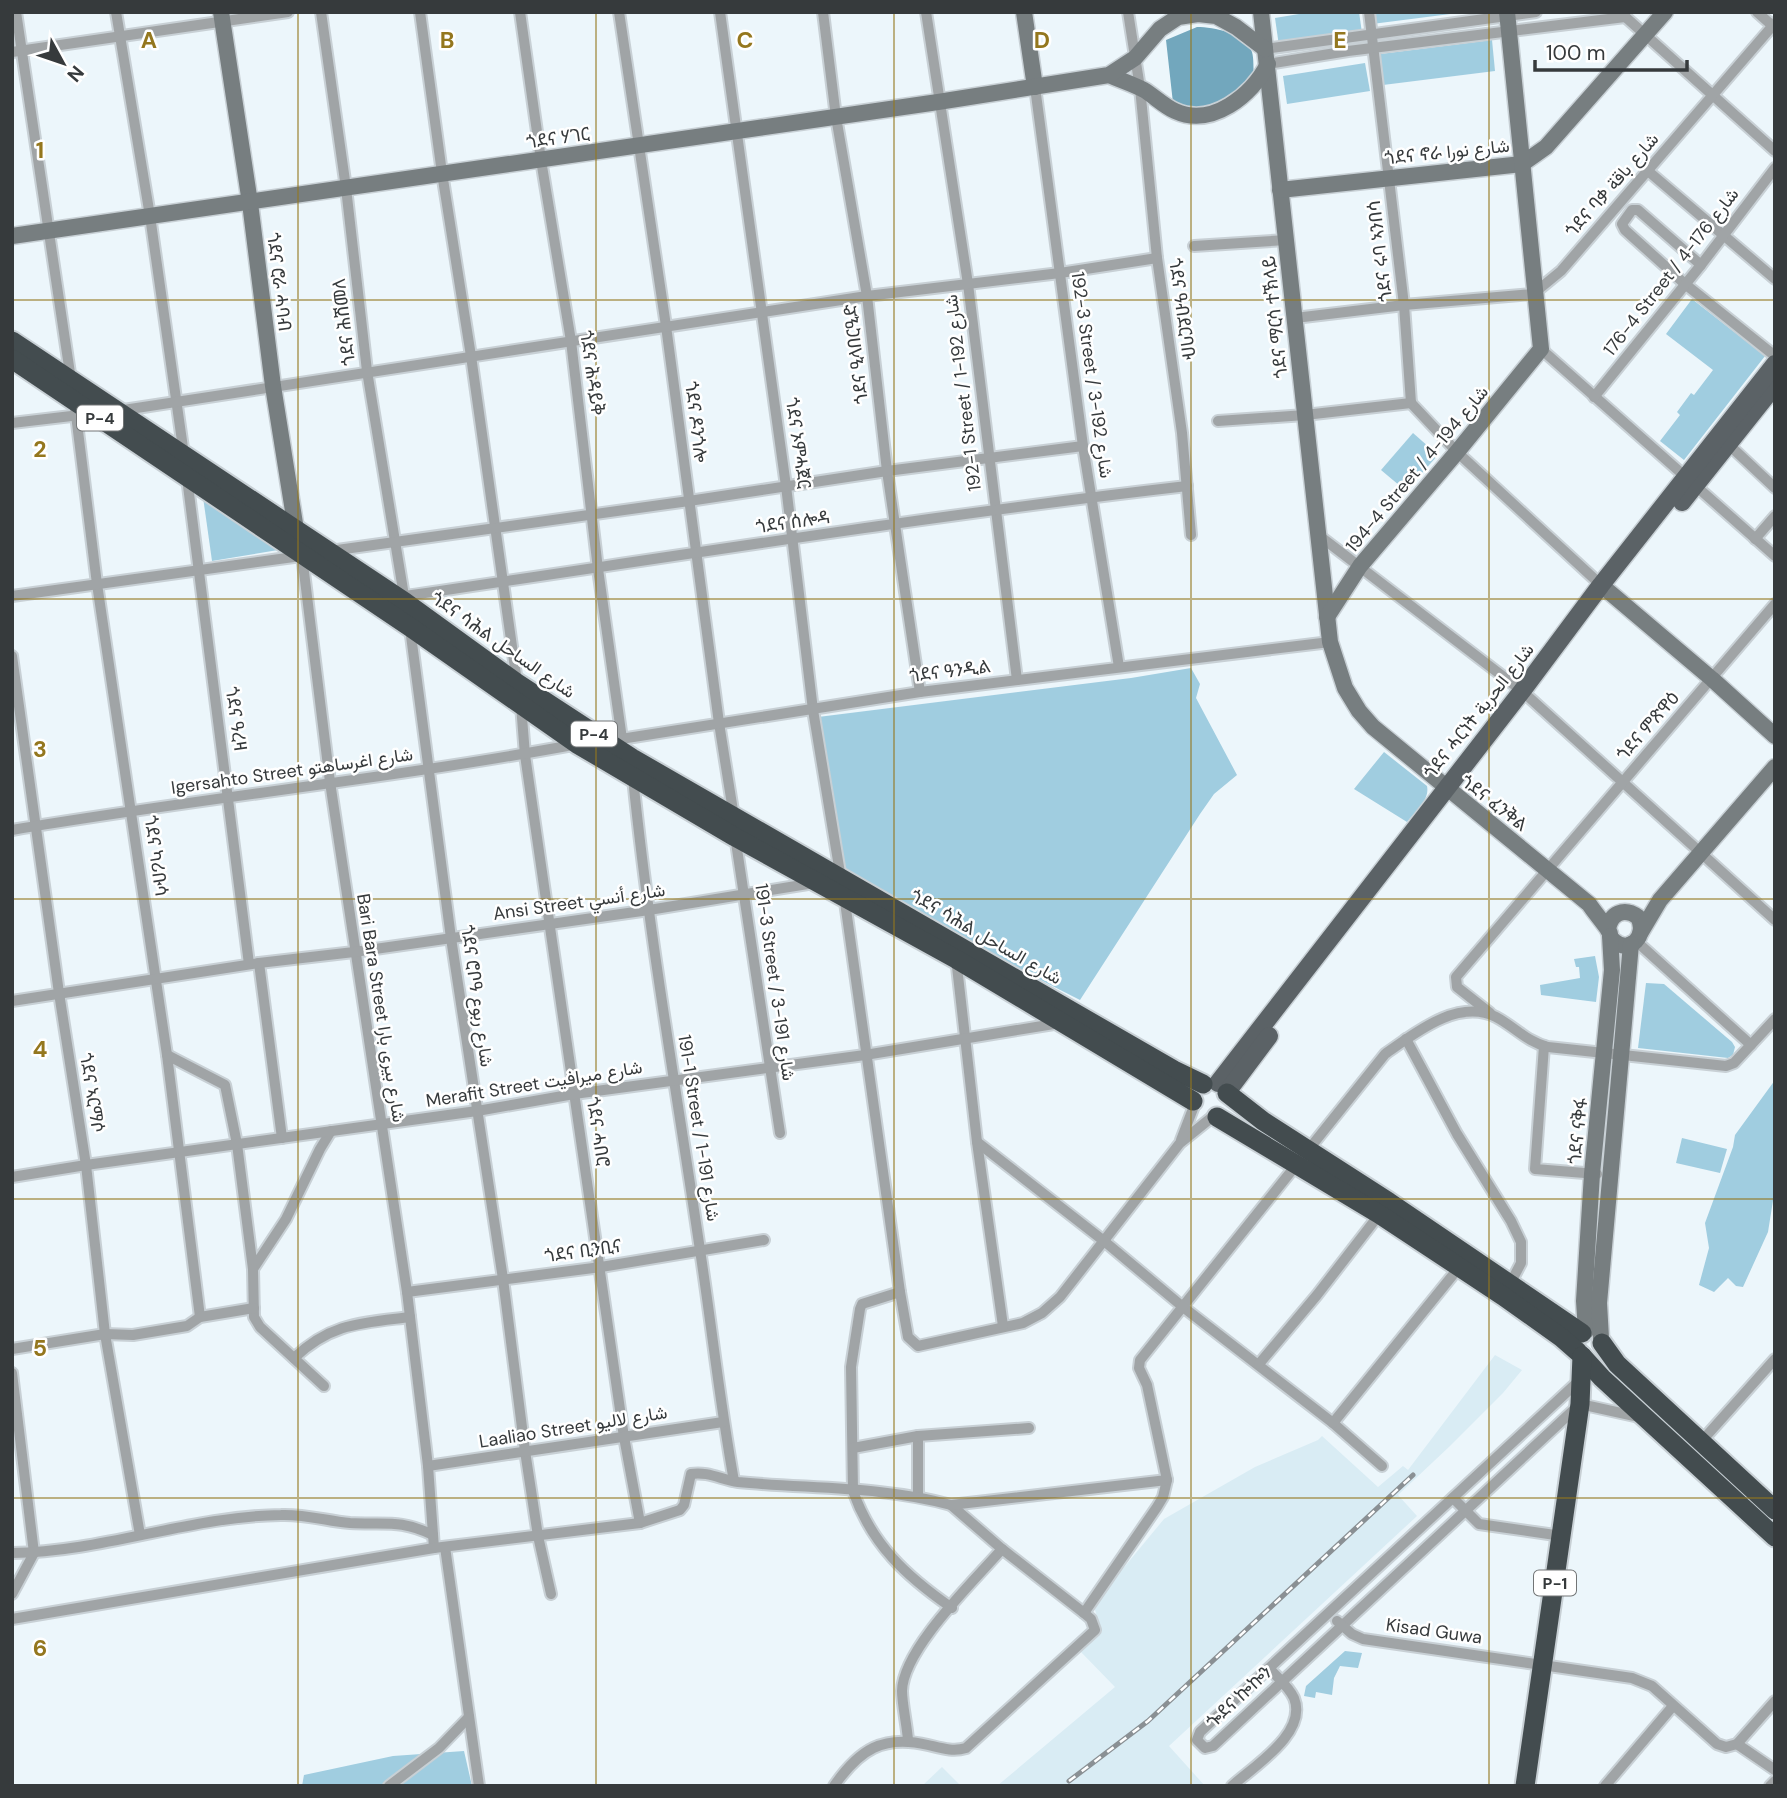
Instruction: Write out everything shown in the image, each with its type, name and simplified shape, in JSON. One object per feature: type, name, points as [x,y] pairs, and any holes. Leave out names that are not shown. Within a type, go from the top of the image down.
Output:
[{"type":"highway","name":"ጎደና ሳሕል شارع الساحل","points":[[12,341],[326,552],[405,599],[517,683],[614,740],[632,758],[817,882],[842,887]]},
{"type":"highway","name":"P-4","points":[[12,359],[81,410],[187,478]]},
{"type":"highway","name":"ጎደና ሳሕል شارع الساحل","points":[[187,478],[410,627],[577,744],[633,779],[735,828],[1174,1070],[1219,1088],[1263,1121],[1303,1157]]},
{"type":"highway","name":"ጎደና ሳሕል شارع الساحل","points":[[958,952],[1060,1023],[1193,1104]]},
{"type":"highway","points":[[1214,1118],[1226,1110],[1229,1099],[1219,1088],[1196,1089],[1193,1104],[1200,1115],[1214,1118],[1303,1157],[1588,1342],[1602,1378],[1701,1442],[1774,1510],[1768,1531],[1687,1457],[1653,1412]]},
{"type":"highway","name":"P-1","points":[[1525,1786],[1588,1342]]},
{"type":"main road","name":"ጎደና ሓርነት شارع الحرية","points":[[1219,1088],[1723,440],[1775,364]]},
{"type":"main road","name":"ጎደና ሓርነት شارع الحرية","points":[[1723,440],[1775,385]]},
{"type":"street","name":"ጎደና ካሪቡሳ","points":[[16,12],[17,51],[49,231],[71,380],[81,410],[97,584],[167,1055],[200,1317]]},
{"type":"street","name":"ጎደና ዓረዛ","points":[[116,12],[150,216],[229,797],[282,1138]]},
{"type":"street","points":[[17,51],[222,17],[288,12]]},
{"type":"street","name":"ጎደና ሕሽመለ","points":[[321,12],[346,188],[367,371],[410,627]]},
{"type":"street","name":"ጎደና ሓበሮ","points":[[421,12],[442,173],[521,705],[525,755],[549,924],[624,1437],[640,1523]]},
{"type":"street","name":"ጎደና ሕዳይቅ","points":[[520,12],[570,341],[592,514],[614,740]]},
{"type":"street","name":"ጎደና ዶንጎሎ","points":[[619,12],[666,326],[735,828]]},
{"type":"street","name":"ጎደና ኦምሓጀር","points":[[720,12],[786,486],[813,709],[908,1337],[918,1346],[1003,1326]]},
{"type":"street","name":"ጎደና ዒላበርዒድ","points":[[823,12],[836,117],[867,296],[887,471],[920,692]]},
{"type":"street","name":"192-1 Street / شارع 192-1","points":[[926,12],[968,284],[1017,680]]},
{"type":"street","points":[[1024,12],[1035,88]]},
{"type":"street","points":[[1128,12],[1140,88]]},
{"type":"street","name":"ጎደና ማርሳ ተኽላይ","points":[[1261,12],[1327,617]]},
{"type":"street","name":"ጎደና ሩባ ኣንበሳ","points":[[1369,12],[1404,305],[1411,403]]},
{"type":"street","points":[[1266,56],[1372,33],[1536,12]]},
{"type":"street","name":"ጎደና ኖራ شارع نورا","points":[[1280,190],[1521,164],[1546,147],[1665,12]]},
{"type":"street","points":[[1757,12],[1774,26]]},
{"type":"street","points":[[1109,75],[1135,58],[1160,29],[1178,17],[1198,14],[1216,16],[1236,26],[1266,56],[1373,48],[1509,32],[1623,14],[1775,151]]},
{"type":"street","points":[[1507,14],[1533,294],[1541,349],[1775,556]]},
{"type":"street","name":"ጎደና ሮራ ሓባብ","points":[[222,17],[250,203],[273,386],[302,555]]},
{"type":"street","name":"ጎደና ባቃ شارع باقة","points":[[1533,294],[1561,271],[1774,26]]},
{"type":"street","points":[[1109,75],[1140,88],[1175,111],[1191,116],[1208,114],[1226,108],[1242,97],[1260,78],[1266,56]]},
{"type":"street","name":"ጎደና ሃገር","points":[[12,236],[1035,88],[1109,75]]},
{"type":"street","name":"192-3 Street / شارع 192-3","points":[[1035,88],[1083,446],[1119,667]]},
{"type":"street","name":"ጎደና ዓብደርባቡ","points":[[1140,88],[1157,258],[1191,535]]},
{"type":"street","name":"176-4 Street / شارع 176-4","points":[[1594,397],[1775,168]]},
{"type":"street","points":[[1648,171],[1775,279]]},
{"type":"street","points":[[1701,265],[1638,210],[1632,210],[1622,224],[1625,230],[1685,284],[1775,356]]},
{"type":"street","points":[[1194,246],[1286,240]]},
{"type":"street","points":[[12,423],[81,410],[117,411],[867,296],[1060,273],[1157,258]]},
{"type":"street","points":[[1295,318],[1533,294]]},
{"type":"street","name":"194-4 Street / شارع 194-4","points":[[1327,617],[1360,566],[1541,349]]},
{"type":"street","points":[[1218,421],[1411,403],[1457,452],[1606,589],[1775,736]]},
{"type":"street","points":[[1723,440],[1775,488]]},
{"type":"street","points":[[12,596],[887,471],[1083,446]]},
{"type":"street","name":"ጎደና ሰሎዳ","points":[[405,599],[696,552],[1187,486]]},
{"type":"street","points":[[1755,538],[1775,516]]},
{"type":"street","points":[[1317,534],[1526,695],[1621,784],[1775,920]]},
{"type":"street","name":"Bari Bara Street شارع بيرى بارا","points":[[302,555],[354,952],[407,1292],[428,1466],[433,1535],[440,1547],[479,1786]]},
{"type":"street","name":"ጎደና ምጽዋዕ","points":[[1494,1016],[1457,986],[1457,977],[1775,604]]},
{"type":"street","name":"ጎደና ፈንቅል","points":[[1327,617],[1330,642],[1345,688],[1359,711],[1382,735],[1589,904],[1609,933]]},
{"type":"street","name":"ጎደና ሮቦዓ شارع ربوع","points":[[410,627],[451,938],[503,1279],[525,1451],[538,1536],[551,1594]]},
{"type":"street","name":"ጎደና ዓንዲል","points":[[577,744],[920,692],[1330,642]]},
{"type":"street","name":"ጎደና ኣርማሶ","points":[[12,656],[86,1165],[105,1334],[140,1535]]},
{"type":"street","name":"Igersahto Street شارع اغرساهتو","points":[[12,830],[330,782],[429,770],[577,744]]},
{"type":"street","name":"191-1 Street / شارع 191-1","points":[[632,758],[649,910],[673,1081],[734,1482]]},
{"type":"street","name":"ጎደና ናቅፋ","points":[[1588,1342],[1584,1301],[1592,1174],[1636,939],[1660,900],[1775,767]]},
{"type":"street","name":"191-3 Street / شارع 191-3","points":[[735,828],[780,1133]]},
{"type":"street","name":"Ansi Street شارع أنسي","points":[[12,1001],[254,964],[649,910],[817,882]]},
{"type":"street","name":"ጎደና ናቅፋ","points":[[1627,912],[1660,900]]},
{"type":"street","name":"ጎደና ፈንቅል","points":[[1589,904],[1627,912]]},
{"type":"street","points":[[1627,912],[1638,917],[1636,939],[1621,945],[1609,933],[1608,925],[1614,915],[1627,912]]},
{"type":"street","name":"ጎደና ናቅፋ","points":[[1588,1342],[1599,1303],[1610,1175],[1613,1054],[1609,933]]},
{"type":"street","points":[[1636,939],[1751,1045]]},
{"type":"street","points":[[958,952],[976,1142],[1003,1326],[1023,1323],[1042,1314],[1060,1297],[1180,1143],[1214,1118]]},
{"type":"street","points":[[1084,1613],[1157,1507],[1163,1497],[1167,1480],[1147,1385],[1139,1368],[1140,1360],[1385,1054],[1443,1018],[1472,1012],[1494,1016],[1526,1039],[1544,1046],[1726,1066],[1734,1063],[1775,1019]]},
{"type":"street","name":"Merafit Street شارع ميرافيت","points":[[12,1177],[477,1111],[574,1094],[771,1069],[1060,1023]]},
{"type":"street","points":[[1406,1039],[1457,1134],[1511,1221],[1521,1242],[1521,1264],[1506,1290]]},
{"type":"street","points":[[1544,1046],[1535,1169],[1610,1175]]},
{"type":"street","points":[[167,1055],[225,1085],[237,1144],[253,1269],[254,1317],[260,1327],[324,1386]]},
{"type":"street","points":[[1180,1143],[1193,1104]]},
{"type":"street","points":[[253,1269],[286,1219],[331,1131]]},
{"type":"street","points":[[976,1142],[1333,1423],[1382,1466]]},
{"type":"street","points":[[1259,1364],[1317,1295],[1384,1208]]},
{"type":"street","name":"ጎደና ቢንቢና","points":[[407,1292],[601,1267],[764,1240]]},
{"type":"street","points":[[1333,1423],[1463,1261]]},
{"type":"street","points":[[900,1292],[862,1304],[860,1309],[851,1367],[853,1491],[860,1510],[891,1559],[907,1575],[951,1608]]},
{"type":"street","points":[[12,1349],[105,1334],[132,1335],[187,1326],[200,1317],[254,1308]]},
{"type":"street","points":[[294,1359],[309,1344],[333,1331],[353,1324],[410,1317]]},
{"type":"street","points":[[1687,1457],[1775,1359]]},
{"type":"street","points":[[12,1373],[34,1553],[12,1594]]},
{"type":"street","name":"ጐደና ኰኰን","points":[[1580,1404],[1211,1748],[1200,1745],[1197,1740],[1200,1732],[1581,1379]]},
{"type":"street","points":[[1580,1404],[1653,1412]]},
{"type":"street","name":"Laaliao Street شارع لاليو","points":[[428,1466],[723,1422]]},
{"type":"street","points":[[853,1448],[918,1436],[1029,1428]]},
{"type":"street","points":[[918,1436],[918,1496]]},
{"type":"street","points":[[12,1619],[440,1547],[640,1523],[680,1510],[684,1505],[691,1474],[705,1473],[734,1482],[918,1496],[951,1505],[1167,1480]]},
{"type":"street","points":[[1453,1498],[1479,1524],[1562,1536]]},
{"type":"street","points":[[834,1786],[850,1765],[867,1751],[885,1742],[908,1740],[958,1751],[973,1743],[1095,1630],[1091,1619],[951,1505]]},
{"type":"street","points":[[12,1553],[34,1553],[221,1520],[282,1515],[311,1516],[349,1523],[411,1525],[433,1535]]},
{"type":"street","points":[[908,1740],[902,1692],[906,1672],[913,1657],[1002,1549]]},
{"type":"street","name":"Kisad Guwa","points":[[1330,1614],[1352,1634],[1363,1639],[1632,1678],[1652,1686],[1717,1744],[1726,1747],[1737,1744],[1775,1770]]},
{"type":"street","points":[[1232,1786],[1292,1731],[1296,1703],[1293,1695],[1270,1669]]},
{"type":"street","points":[[1737,1744],[1775,1701]]},
{"type":"street","points":[[1605,1786],[1674,1706]]},
{"type":"street","points":[[389,1786],[439,1748],[469,1717]]},
{"type":"street","points":[[1770,1786],[1775,1781]]},
{"type":"shaded area","points":[[1311,12],[1359,12],[1362,33],[1279,46],[1275,18]]},
{"type":"shaded area","points":[[1371,12],[1466,12],[1372,24]]},
{"type":"shaded area","points":[[1197,27],[1220,30],[1243,40],[1252,52],[1254,75],[1237,95],[1201,111],[1173,103],[1166,40]]},
{"type":"shaded area","points":[[1492,40],[1495,71],[1383,85],[1380,54]]},
{"type":"shaded area","points":[[1365,63],[1370,91],[1287,104],[1283,76]]},
{"type":"shaded area","points":[[1692,299],[1765,356],[1684,460],[1660,441],[1680,415],[1677,412],[1691,393],[1694,395],[1713,370],[1666,334]]},
{"type":"shaded area","points":[[1413,433],[1438,455],[1406,491],[1381,470]]},
{"type":"shaded area","points":[[203,497],[278,550],[212,561]]},
{"type":"shaded area","points":[[1191,668],[1200,684],[1196,698],[1237,775],[1214,794],[1200,814],[1080,1000],[841,879],[818,717]]},
{"type":"shaded area","points":[[1384,752],[1427,786],[1424,801],[1407,822],[1354,789]]},
{"type":"shaded area","points":[[1595,956],[1599,977],[1596,1002],[1541,995],[1540,985],[1580,978],[1579,967],[1576,967],[1574,959]]},
{"type":"shaded area","points":[[1646,983],[1664,984],[1732,1042],[1735,1047],[1733,1055],[1728,1058],[1638,1048]]},
{"type":"shaded area","points":[[1775,1080],[1775,1188],[1768,1232],[1743,1287],[1736,1286],[1728,1278],[1714,1292],[1699,1285],[1709,1248],[1705,1223],[1735,1135]]},
{"type":"shaded area","points":[[1682,1138],[1727,1149],[1720,1173],[1676,1163]]},
{"type":"shaded area","points":[[1495,1355],[1522,1370],[1503,1393],[1398,1495],[1417,1516],[1169,1746],[1205,1786],[997,1786],[1115,1687],[1080,1651],[1102,1632],[1095,1610],[1097,1600],[1164,1519],[1255,1467],[1322,1436],[1378,1487],[1403,1466],[1408,1470]]},
{"type":"shaded area","points":[[1345,1651],[1362,1653],[1358,1668],[1340,1666],[1334,1678],[1332,1695],[1316,1692],[1315,1698],[1304,1696],[1306,1686]]},
{"type":"shaded area","points":[[464,1751],[472,1786],[302,1786],[304,1775],[393,1756]]},
{"type":"shaded area","points":[[942,1767],[961,1786],[922,1786]]},
{"type":"railway","points":[[1069,1781],[1148,1721],[1413,1475]]}]
